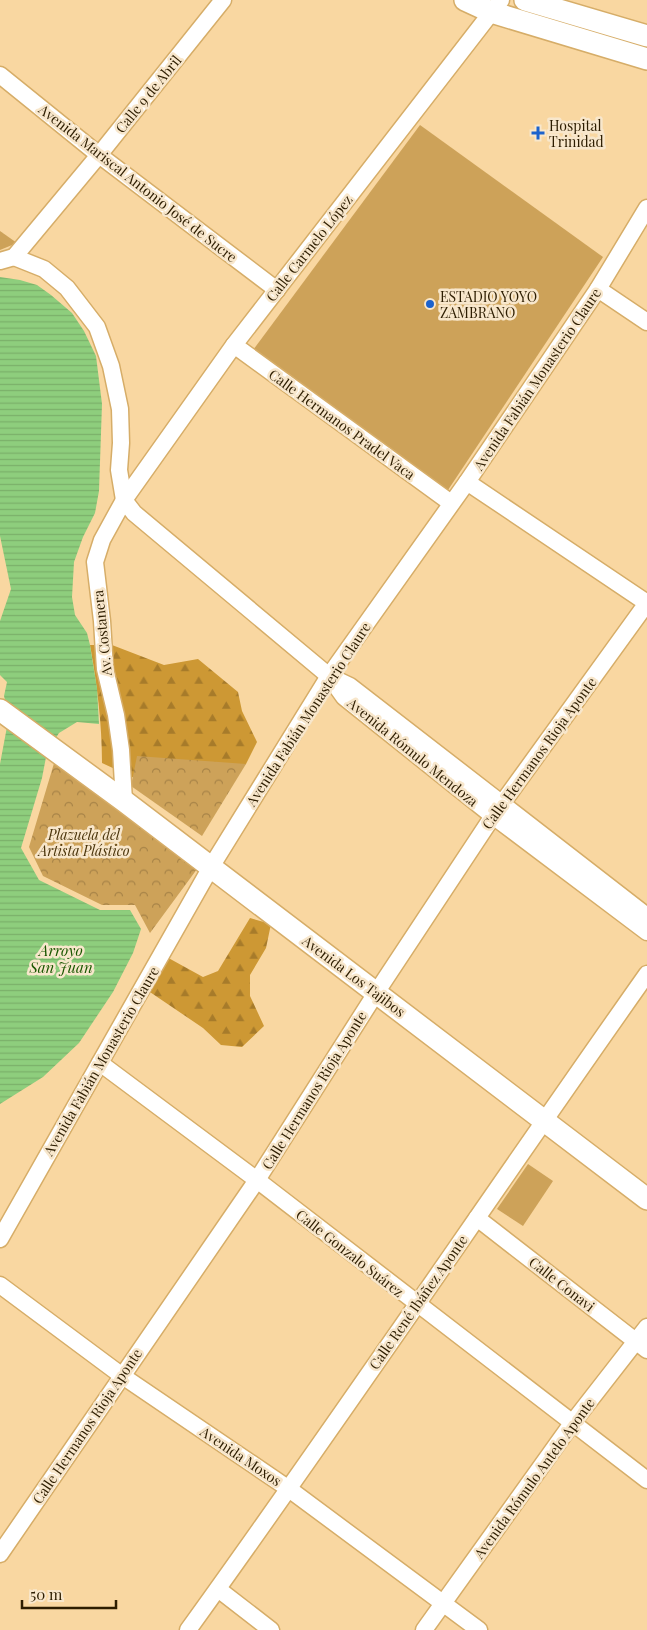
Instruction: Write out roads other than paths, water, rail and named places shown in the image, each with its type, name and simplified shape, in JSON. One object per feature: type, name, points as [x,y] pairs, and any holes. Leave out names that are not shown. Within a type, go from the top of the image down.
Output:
[{"type":"main road","points":[[465,0],[496,6],[647,59]]},
{"type":"main road","points":[[525,0],[647,36]]},
{"type":"main road","name":"Avenida Los Tajibos","points":[[0,710],[124,801],[647,1199]]},
{"type":"street","name":"Calle 9 de Abril","points":[[7,259],[99,155],[223,0]]},
{"type":"street","name":"Calle Carmelo López","points":[[124,500],[234,345],[496,6]]},
{"type":"street","name":"Avenida Mariscal Antonio José de Sucre","points":[[0,75],[99,155],[277,290]]},
{"type":"street","name":"Avenida Fabián Monasterio Claure","points":[[0,1239],[211,867],[329,676],[467,482],[598,288],[647,208]]},
{"type":"street","points":[[7,259],[44,269],[67,288],[97,327],[112,366],[120,409],[121,443],[118,470],[124,500]]},
{"type":"street","points":[[598,288],[647,322]]},
{"type":"street","name":"Calle Hermanos Pradel Vaca","points":[[234,345],[451,503]]},
{"type":"street","points":[[467,482],[647,603]]},
{"type":"street","name":"Avenida Rómulo Mendoza","points":[[124,500],[134,513],[329,676],[350,686],[647,932]]},
{"type":"street","name":"Av. Costanera","points":[[124,500],[102,540],[95,562],[105,669],[116,715],[121,750],[124,801]]},
{"type":"street","name":"Calle Hermanos Rioja Aponte","points":[[0,1554],[121,1375],[257,1180],[376,993],[498,810],[647,603]]},
{"type":"street","name":"Avenida Rómulo Mendoza","points":[[498,810],[647,916]]},
{"type":"street","name":"Calle René Ibáñez Aponte","points":[[188,1630],[289,1489],[647,974]]},
{"type":"street","name":"Calle Gonzalo Suárez","points":[[100,1063],[257,1180],[647,1480]]},
{"type":"street","name":"Calle Conavi","points":[[477,1218],[642,1345]]},
{"type":"street","name":"Avenida Moxos","points":[[0,1286],[121,1375],[289,1489],[479,1630]]},
{"type":"street","name":"Avenida Rómulo Antelo Aponte","points":[[424,1630],[573,1422],[642,1345],[647,1327]]},
{"type":"street","points":[[218,1589],[271,1630]]},
{"type":"water","name":"Arroyo San Juan","points":[[0,277],[37,285],[72,313],[84,331],[96,356],[102,404],[99,491],[95,513],[83,537],[74,562],[72,597],[75,615],[87,633],[90,645],[97,688],[99,724],[77,722],[59,733],[47,752],[42,778],[21,848],[39,880],[100,910],[130,910],[141,929],[133,953],[113,992],[79,1043],[43,1077],[0,1104],[0,764],[9,716],[4,696],[7,682],[0,675],[0,621],[11,589],[0,536]]},
{"type":"place","name":"Hospital Trinidad","points":[[538,133]]},
{"type":"place","name":"ESTADIO YOYO ZAMBRANO","points":[[430,304]]},
{"type":"park label","name":"Plazuela del Artista Plástico","points":[[84,842]]}]
